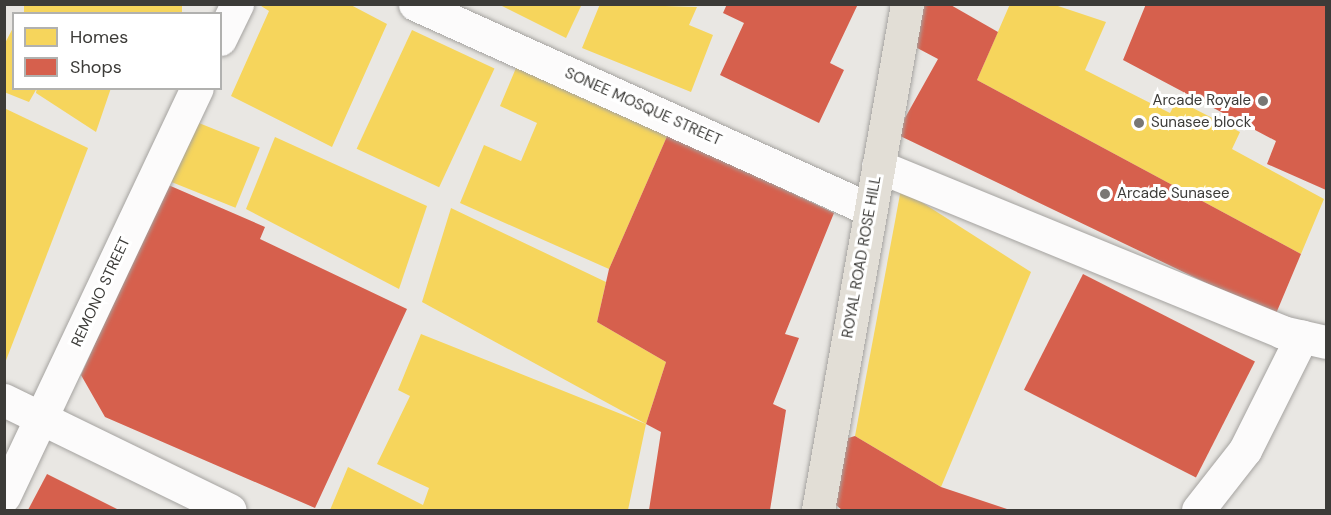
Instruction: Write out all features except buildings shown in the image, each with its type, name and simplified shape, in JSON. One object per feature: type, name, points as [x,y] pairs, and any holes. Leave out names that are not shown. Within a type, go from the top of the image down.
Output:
[{"type":"main road","name":"ROYAL ROAD ROSE HILL","points":[[818,510],[907,4]]},
{"type":"street","points":[[222,35],[237,4]]},
{"type":"street","name":"SONEE MOSQUE STREET","points":[[415,4],[871,210]]},
{"type":"street","name":"REMONO STREET","points":[[4,496],[196,90]]},
{"type":"street","points":[[878,166],[1314,339],[1245,450],[1198,510]]},
{"type":"street","points":[[4,400],[230,510]]},
{"type":"place","name":"Arcade Royale","points":[[1263,101]]},
{"type":"place","name":"Sunasee block","points":[[1139,123]]},
{"type":"place","name":"Arcade Sunasee","points":[[1105,194]]}]
